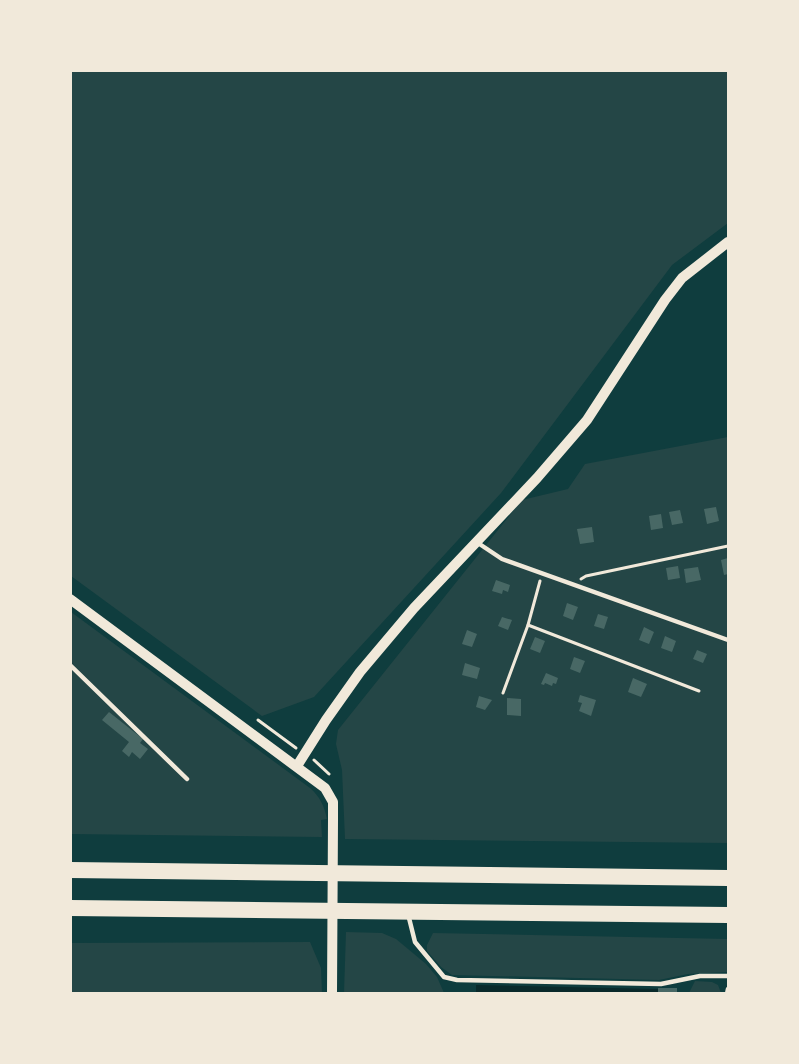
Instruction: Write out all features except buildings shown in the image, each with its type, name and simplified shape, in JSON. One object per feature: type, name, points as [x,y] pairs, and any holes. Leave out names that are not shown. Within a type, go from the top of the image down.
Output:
[{"type":"highway","points":[[70,870],[729,878]]},
{"type":"highway","points":[[70,908],[729,915]]},
{"type":"street","points":[[297,766],[360,672],[414,608],[537,478],[587,420],[664,300],[682,278],[729,242]]},
{"type":"street","points":[[70,599],[325,788],[333,802],[332,993]]},
{"type":"lane","points":[[476,541],[502,559],[729,640]]},
{"type":"lane","points":[[70,665],[187,779]]},
{"type":"lane","points":[[408,912],[415,942],[444,977],[457,980],[661,984],[700,976],[729,976]]},
{"type":"path","points":[[572,584],[586,576],[729,546]]},
{"type":"path","points":[[503,693],[528,625],[543,573]]},
{"type":"path","points":[[528,625],[699,691]]},
{"type":"shaded area","points":[[71,70],[728,71],[728,223],[672,265],[501,493],[314,697],[262,716],[71,576]]},
{"type":"shaded area","points":[[728,437],[728,843],[345,839],[342,770],[336,744],[338,730],[522,500],[568,489],[585,464]]},
{"type":"shaded area","points":[[71,612],[310,788],[319,798],[326,814],[327,819],[321,820],[322,837],[71,834]]},
{"type":"shaded area","points":[[346,932],[382,933],[396,939],[426,964],[437,977],[444,993],[344,993]]},
{"type":"shaded area","points":[[433,933],[728,939],[728,972],[688,974],[659,980],[452,975],[441,967],[427,951],[427,945]]},
{"type":"shaded area","points":[[310,942],[321,968],[322,993],[71,993],[71,943]]},
{"type":"shaded area","points":[[695,981],[712,982],[718,985],[721,993],[689,993]]},
{"type":"shaded area","points":[[476,985],[658,989],[658,993],[476,994]]}]
